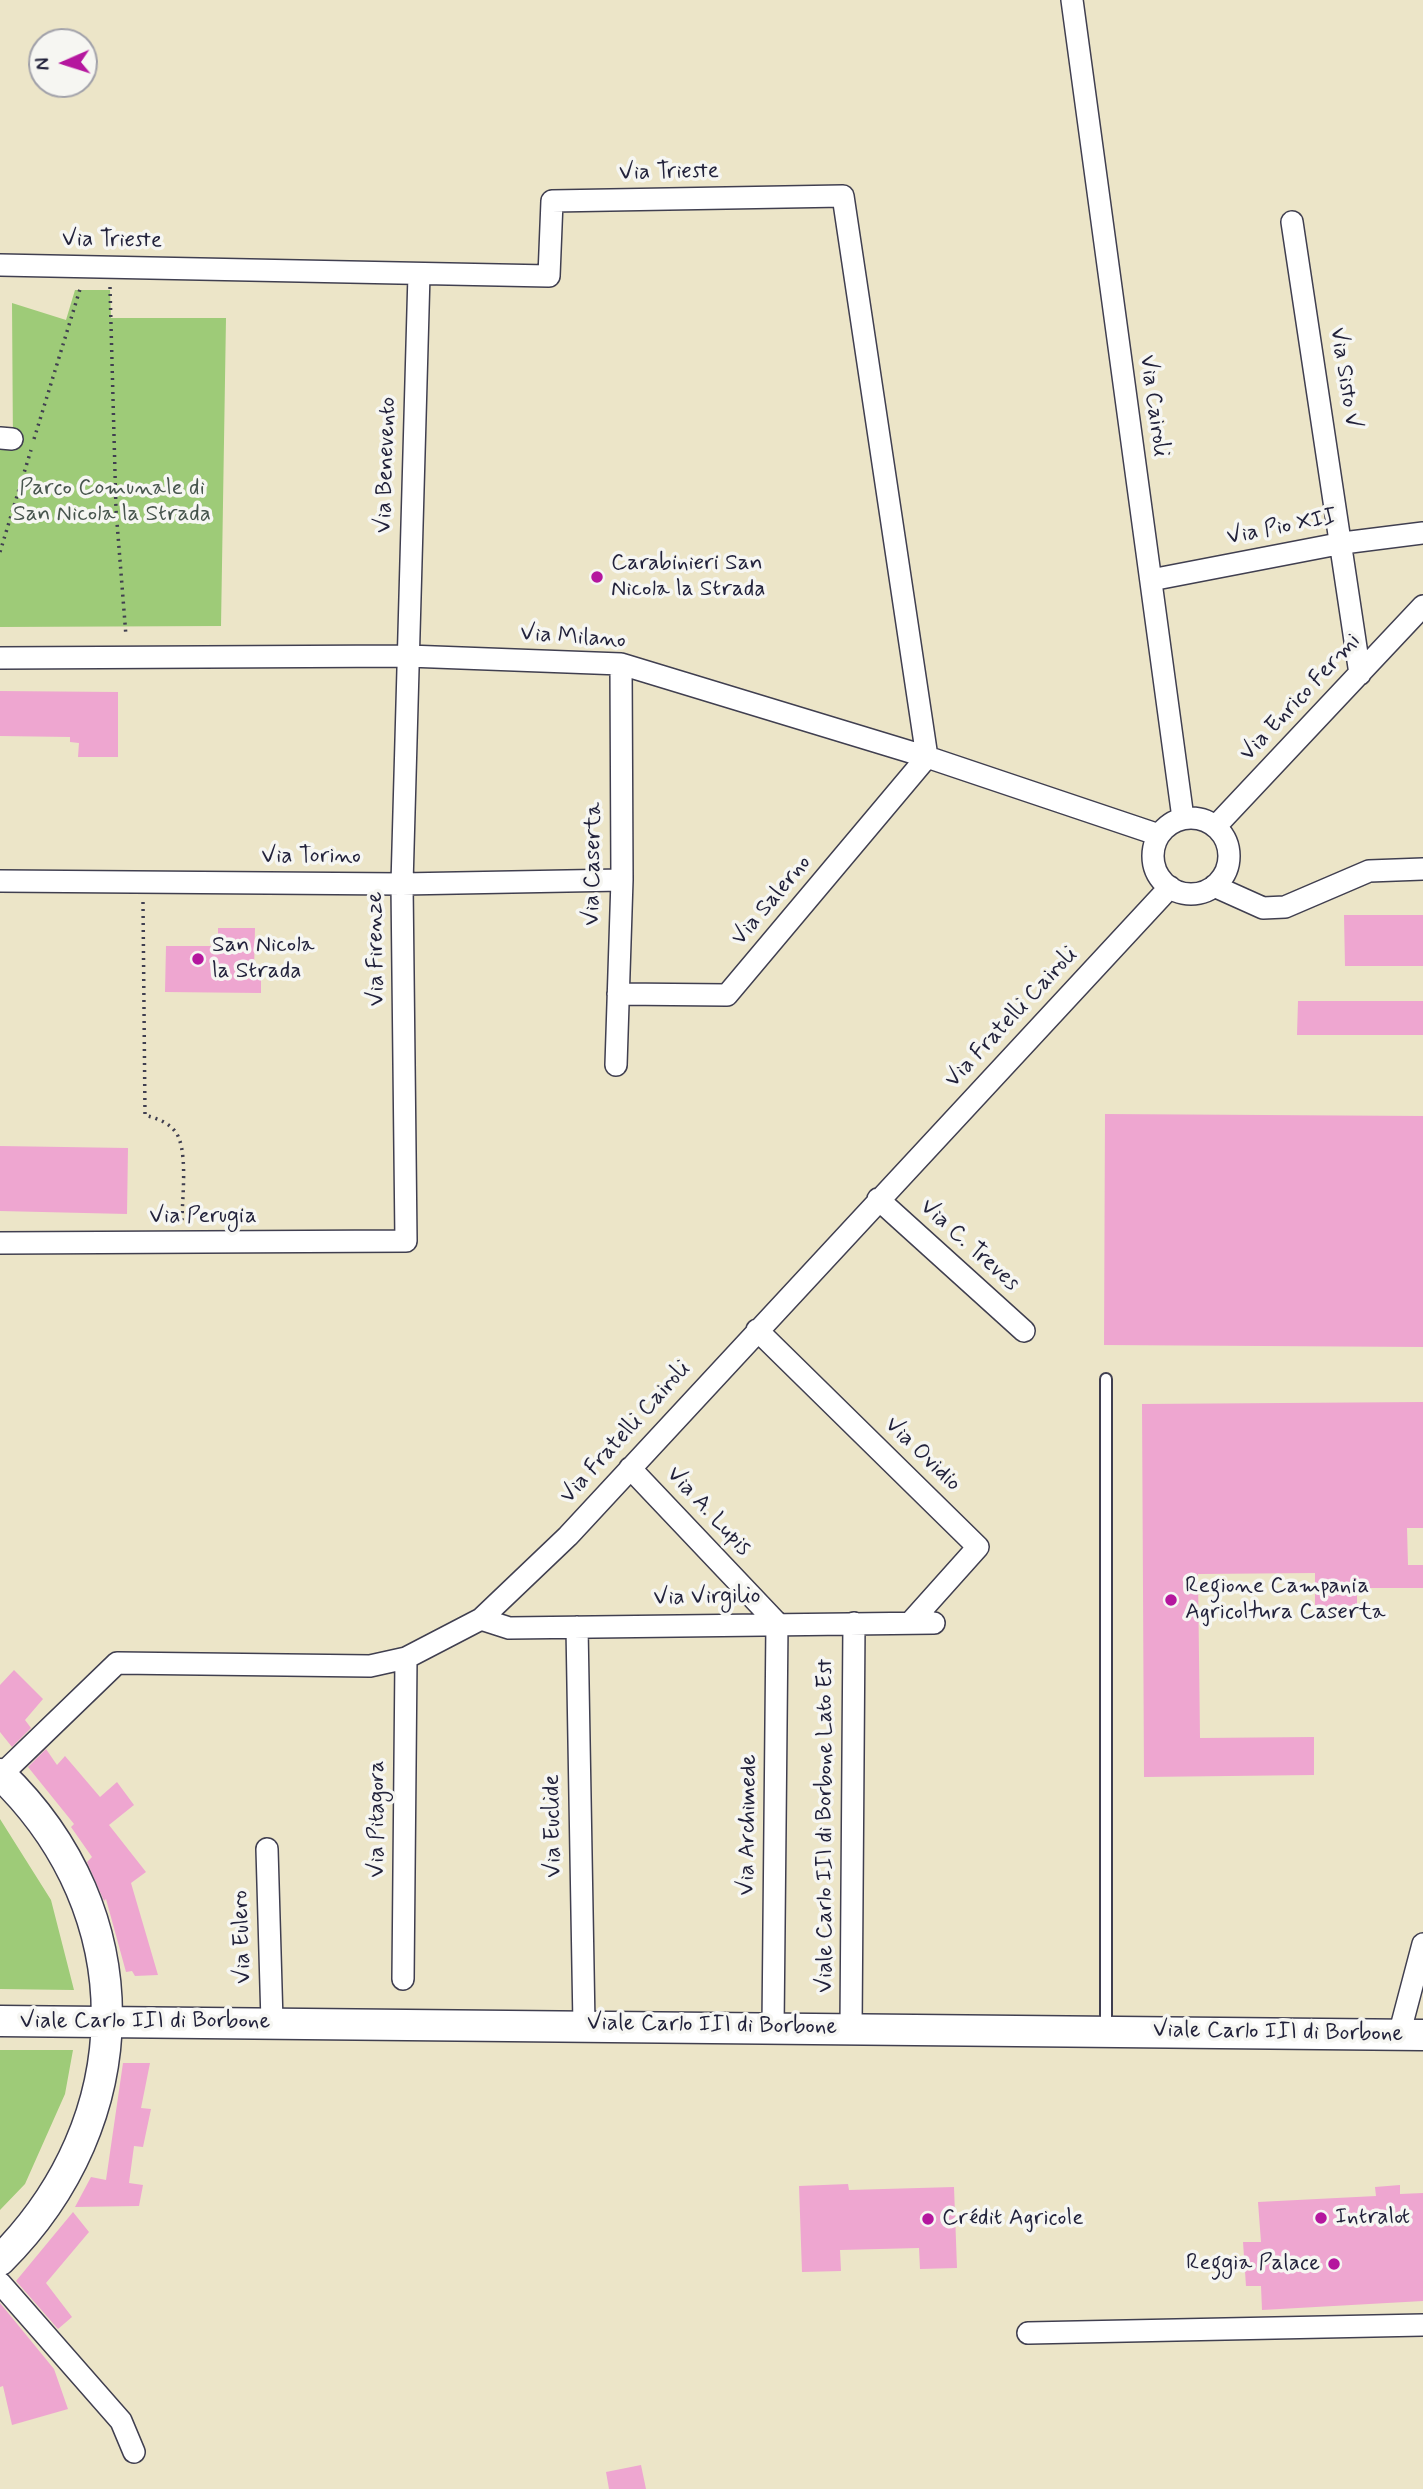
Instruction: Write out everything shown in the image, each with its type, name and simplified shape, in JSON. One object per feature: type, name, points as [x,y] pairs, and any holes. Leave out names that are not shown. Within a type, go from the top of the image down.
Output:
[{"type":"main road","points":[[0,2260],[30,2231],[62,2185],[87,2134],[102,2079],[107,2022],[105,1976],[96,1931],[81,1887],[33,1808],[1,1774]]},
{"type":"main road","name":"Viale Carlo III di Borbone","points":[[0,2021],[1411,2035]]},
{"type":"street","name":"Via Cairoli","points":[[1072,0],[1183,818]]},
{"type":"street","name":"Via Trieste","points":[[0,265],[549,276],[552,201],[843,196],[927,757]]},
{"type":"street","name":"Via Sisto V","points":[[1293,222],[1343,543],[1360,674]]},
{"type":"street","name":"Via Benevento","points":[[408,656],[419,274]]},
{"type":"street","name":"Via Pio XII","points":[[1151,580],[1343,543],[1423,533]]},
{"type":"street","name":"Via Enrico Fermi","points":[[1216,826],[1423,606]]},
{"type":"street","name":"Via Milano","points":[[0,658],[408,656],[621,664],[927,757],[1159,835]]},
{"type":"street","name":"Via Firenze","points":[[406,1241],[402,884],[408,656]]},
{"type":"street","name":"Via Caserta","points":[[616,1065],[622,880],[621,664]]},
{"type":"street","name":"Via Salerno","points":[[618,994],[727,995],[927,757]]},
{"type":"street","points":[[1201,818],[1216,826],[1225,837],[1229,864],[1214,887],[1192,894],[1170,887],[1159,877],[1154,863],[1154,848],[1159,835],[1174,821],[1201,818]]},
{"type":"street","points":[[1214,887],[1263,908],[1285,907],[1369,871],[1423,869]]},
{"type":"street","name":"Via Torino","points":[[0,881],[402,884],[622,880]]},
{"type":"street","name":"Via Fratelli Cairoli","points":[[1,1774],[117,1663],[370,1666],[406,1658],[481,1619],[568,1536],[1170,887]]},
{"type":"street","name":"Via C. Treves","points":[[878,1199],[1024,1331]]},
{"type":"street","name":"Via Perugia","points":[[0,1243],[406,1241]]},
{"type":"street","name":"Via Ovidio","points":[[757,1330],[978,1547],[910,1623]]},
{"type":"street","name":"Via A. Lupis","points":[[630,1468],[777,1623]]},
{"type":"street","name":"Via Virgilio","points":[[481,1619],[509,1628],[934,1623]]},
{"type":"street","name":"Via Archimede","points":[[773,2027],[777,1623]]},
{"type":"street","name":"Viale Carlo III di Borbone Lato Est","points":[[851,2028],[854,1623]]},
{"type":"street","name":"Via Euclide","points":[[577,1627],[584,2025]]},
{"type":"street","name":"Via Pitagora","points":[[403,1979],[406,1658]]},
{"type":"street","name":"Via Eulero","points":[[267,1850],[272,2022]]},
{"type":"street","points":[[1411,2035],[1423,1944]]},
{"type":"street","points":[[0,2283],[121,2421],[134,2452]]},
{"type":"street","points":[[1028,2333],[1423,2325]]},
{"type":"lane","points":[[1106,1379],[1106,2031]]},
{"type":"path","points":[[0,552],[86,267]]},
{"type":"path","points":[[110,268],[116,510],[127,657]]},
{"type":"path","points":[[143,883],[145,1115],[163,1121],[176,1131],[183,1149],[181,1244]]},
{"type":"green space","name":"Parco Comunale di San Nicola la Strada","points":[[75,290],[110,290],[111,318],[226,318],[221,626],[0,627],[0,449],[13,448],[12,303],[66,320]]},
{"type":"green space","points":[[0,1819],[51,1900],[74,1990],[0,1989]]},
{"type":"green space","points":[[0,2050],[73,2050],[65,2094],[25,2184],[0,2210]]},
{"type":"building","points":[[0,691],[118,692],[118,757],[78,757],[79,743],[70,742],[70,737],[0,736]]},
{"type":"building","points":[[1344,915],[1423,915],[1423,966],[1345,966]]},
{"type":"building","name":"San Nicola la Strada","points":[[218,928],[255,928],[254,970],[261,971],[261,993],[165,992],[166,946],[218,946]]},
{"type":"building","points":[[1298,1001],[1423,1001],[1423,1035],[1297,1035]]},
{"type":"building","points":[[1105,1114],[1423,1116],[1423,1347],[1104,1345]]},
{"type":"building","points":[[0,1146],[128,1148],[127,1214],[0,1211]]},
{"type":"building","name":"Regione Campania Agricoltura Caserta","points":[[1423,1402],[1423,1528],[1407,1528],[1408,1565],[1423,1565],[1423,1588],[1357,1588],[1357,1612],[1315,1612],[1315,1573],[1198,1574],[1200,1738],[1314,1737],[1314,1775],[1144,1777],[1142,1404]]},
{"type":"building","points":[[14,1670],[43,1699],[25,1720],[31,1728],[12,1747],[0,1732],[0,1685]]},
{"type":"building","points":[[46,1749],[57,1765],[65,1756],[100,1797],[117,1782],[134,1805],[109,1825],[146,1872],[131,1883],[158,1975],[135,1976],[132,1971],[126,1972],[106,1899],[104,1901],[87,1862],[92,1857],[71,1827],[74,1824],[28,1767]]},
{"type":"building","points":[[123,2063],[150,2063],[141,2108],[151,2109],[143,2147],[134,2146],[129,2183],[143,2185],[139,2206],[75,2207],[91,2177],[106,2180]]},
{"type":"building","points":[[848,2184],[849,2190],[954,2187],[957,2268],[920,2269],[919,2248],[840,2250],[841,2271],[802,2272],[799,2186]]},
{"type":"building","name":"Reggia Palace","points":[[1400,2185],[1400,2194],[1423,2193],[1423,2301],[1262,2310],[1261,2286],[1246,2286],[1243,2242],[1261,2242],[1258,2202],[1376,2196],[1375,2187]]},
{"type":"building","points":[[73,2212],[89,2232],[46,2283],[72,2317],[58,2329],[16,2281]]},
{"type":"building","points":[[0,2303],[54,2369],[68,2409],[12,2425],[3,2386],[0,2387]]},
{"type":"building","points":[[641,2465],[646,2489],[609,2489],[606,2472]]},
{"type":"place","name":"Carabinieri San Nicola la Strada","points":[[597,577]]},
{"type":"place","name":"San Nicola la Strada","points":[[198,959]]},
{"type":"place","name":"Regione Campania Agricoltura Caserta","points":[[1171,1600]]},
{"type":"place","name":"Intralot","points":[[1321,2218]]},
{"type":"place","name":"Crédit Agricole","points":[[928,2219]]},
{"type":"place","name":"Reggia Palace","points":[[1334,2264]]}]
